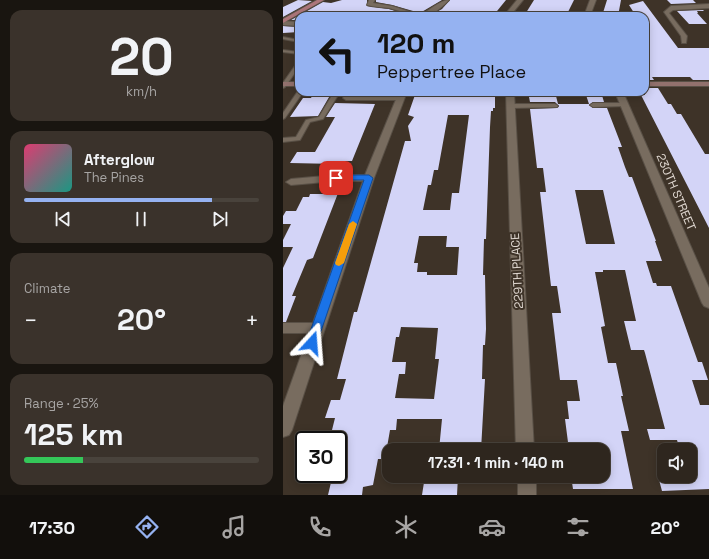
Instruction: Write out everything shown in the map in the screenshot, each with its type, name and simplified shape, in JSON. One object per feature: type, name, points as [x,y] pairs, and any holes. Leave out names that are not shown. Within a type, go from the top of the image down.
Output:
[{"type":"main road","points":[[300,12],[321,0]]},
{"type":"main road","points":[[283,22],[295,15]]},
{"type":"main road","points":[[283,84],[295,84]]},
{"type":"main road","points":[[649,84],[709,84]]},
{"type":"street","points":[[372,0],[369,4],[405,12]]},
{"type":"street","points":[[428,12],[446,0]]},
{"type":"street","points":[[510,12],[520,0]]},
{"type":"street","points":[[588,12],[593,0]]},
{"type":"street","points":[[684,42],[684,36],[666,13],[671,8],[685,6],[709,6]]},
{"type":"street","points":[[283,22],[295,24]]},
{"type":"street","points":[[283,430],[369,178],[402,96]]},
{"type":"street","name":"229TH PLACE","points":[[510,96],[525,443]]},
{"type":"street","name":"230TH STREET","points":[[621,96],[709,303]]},
{"type":"street","points":[[291,182],[336,178],[369,178]]},
{"type":"street","points":[[283,328],[317,328]]},
{"type":"street","points":[[527,483],[527,495]]},
{"type":"lane","points":[[283,38],[295,40]]},
{"type":"lane","points":[[283,51],[295,52]]},
{"type":"lane","points":[[283,84],[295,69]]},
{"type":"lane","points":[[283,117],[297,96]]},
{"type":"lane","points":[[283,140],[298,139],[308,122],[321,118],[335,96]]},
{"type":"lane","points":[[347,96],[346,98],[391,96]]},
{"type":"lane","points":[[593,105],[624,105]]},
{"type":"lane","points":[[510,106],[555,106]]},
{"type":"building","points":[[298,0],[312,1],[283,17],[283,7]]},
{"type":"building","points":[[342,0],[367,0],[367,6],[398,12],[305,12],[323,2],[331,3]]},
{"type":"building","points":[[376,0],[442,0],[422,12],[376,2]]},
{"type":"building","points":[[450,0],[506,0],[496,12],[436,12],[442,9]]},
{"type":"building","points":[[534,0],[574,0],[568,12],[526,12]]},
{"type":"building","points":[[607,0],[621,0],[619,12],[603,12]]},
{"type":"building","points":[[667,0],[693,0],[696,3],[671,4]]},
{"type":"building","points":[[643,1],[678,48],[709,48],[709,80],[693,80],[690,77],[652,77],[654,80],[649,80],[649,12],[633,12],[629,5]]},
{"type":"building","points":[[703,10],[704,11],[697,11],[697,13],[707,24],[689,24],[677,11]]},
{"type":"building","points":[[283,26],[295,27],[295,32],[283,33]]},
{"type":"building","points":[[649,88],[658,88],[668,104],[671,104],[677,114],[681,114],[705,154],[709,154],[709,228],[642,96],[649,96]]},
{"type":"building","points":[[312,96],[330,96],[318,116],[290,117],[303,98],[311,98]]},
{"type":"building","points":[[415,96],[495,96],[495,108],[491,111],[486,239],[484,239],[483,275],[485,275],[486,329],[485,345],[483,345],[482,379],[485,379],[481,443],[440,443],[442,419],[397,419],[396,430],[390,430],[388,443],[382,443],[382,459],[378,459],[373,485],[363,487],[362,495],[328,495],[331,483],[347,483],[347,431],[332,431],[335,418],[325,418],[331,400],[340,400],[346,379],[337,379],[354,312],[357,312],[405,141],[411,141],[408,126],[414,117],[408,115]],"holes":[[[448,115],[469,115],[459,193],[452,193],[450,210],[423,210],[428,185],[431,185],[434,170],[438,170]],[[419,236],[447,236],[446,247],[459,247],[457,275],[427,275],[427,272],[417,272],[418,263],[414,263]],[[401,327],[438,328],[435,359],[439,359],[434,399],[395,398],[399,374],[405,374],[406,362],[392,362],[396,337],[399,337]]]},
{"type":"building","points":[[529,96],[556,96],[558,104],[589,104],[586,96],[602,96],[604,102],[593,102],[589,105],[593,108],[607,108],[622,147],[618,147],[625,167],[629,177],[632,177],[662,261],[646,261],[653,283],[656,283],[657,286],[671,286],[698,362],[702,362],[708,380],[692,380],[700,405],[709,405],[709,489],[662,491],[660,483],[697,483],[697,443],[678,443],[677,440],[650,440],[647,429],[665,429],[644,350],[631,350],[624,321],[636,321],[625,270],[603,270],[603,272],[595,272],[605,326],[601,327],[608,363],[616,363],[623,396],[621,396],[629,431],[621,431],[633,489],[573,489],[572,483],[610,483],[610,443],[568,443],[565,419],[569,419],[567,401],[580,401],[577,380],[560,380],[552,313],[561,313],[557,286],[551,286],[540,192],[546,192],[543,168],[537,168],[530,109],[557,108],[559,106],[555,102],[530,102]],"holes":[[[575,190],[603,190],[615,244],[586,244]]]},
{"type":"building","points":[[335,103],[375,104],[352,161],[338,161],[337,164],[290,163],[297,152],[315,152],[335,117],[326,117]]},
{"type":"building","points":[[328,188],[340,188],[313,258],[307,260],[292,296],[296,296],[286,322],[283,322],[283,268],[293,247],[283,247],[283,240],[291,224],[283,224],[283,216],[286,211],[296,211],[303,197],[309,197],[310,194],[325,194]]},
{"type":"building","points":[[424,483],[458,483],[457,495],[422,495]]},
{"type":"slow traffic","points":[[339,263],[353,224]]},
{"type":"route","points":[[312,343],[369,178],[336,178]]}]
